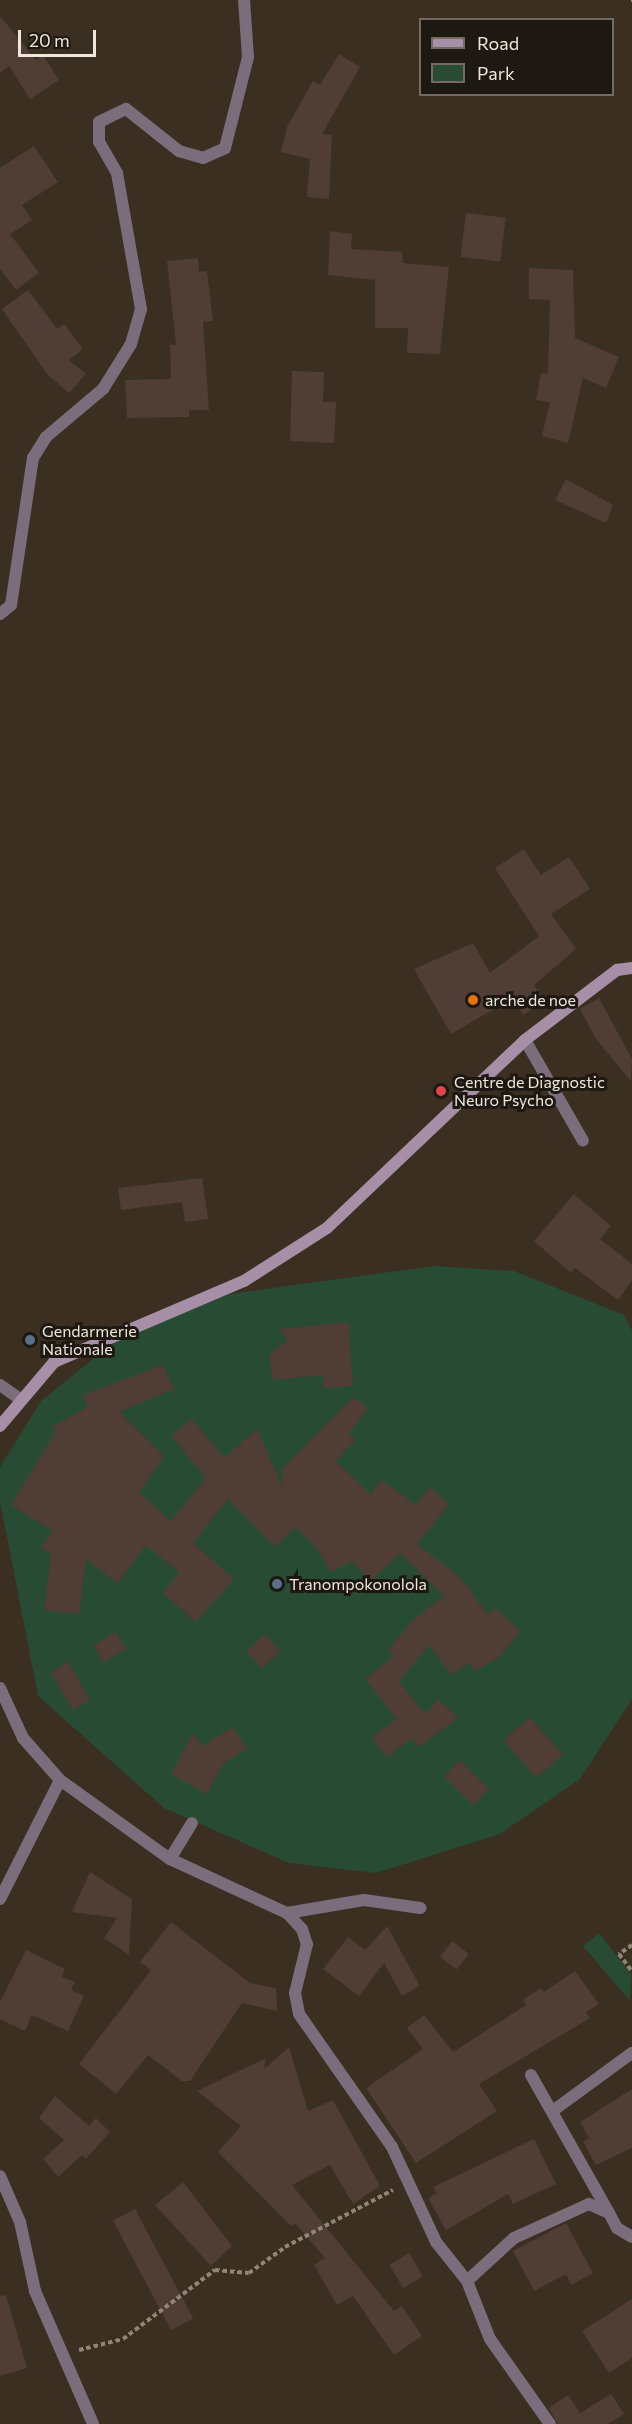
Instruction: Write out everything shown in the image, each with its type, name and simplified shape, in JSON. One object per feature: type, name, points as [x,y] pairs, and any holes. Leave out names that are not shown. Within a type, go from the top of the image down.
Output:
[{"type":"street","points":[[0,614],[11,605],[33,458],[46,437],[103,389],[131,344],[141,309],[117,173],[99,142],[99,122],[126,109],[179,152],[203,158],[225,147],[248,57],[244,0]]},
{"type":"street","points":[[0,1426],[20,1399],[54,1362],[78,1348],[244,1281],[327,1228],[525,1040],[617,970],[632,968]]},
{"type":"street","points":[[525,1040],[583,1141]]},
{"type":"street","points":[[0,1385],[20,1399]]},
{"type":"street","points":[[0,1688],[22,1738],[60,1780],[170,1859],[287,1913],[307,1944],[294,1993],[299,2014],[386,2139],[436,2242],[467,2281],[490,2338],[550,2424]]},
{"type":"street","points":[[0,1899],[60,1780]]},
{"type":"street","points":[[170,1859],[192,1823]]},
{"type":"street","points":[[287,1913],[364,1899],[420,1908]]},
{"type":"street","points":[[554,2110],[632,2053]]},
{"type":"street","points":[[531,2075],[554,2110],[617,2228],[632,2237]]},
{"type":"street","points":[[0,2176],[20,2222],[35,2290],[93,2424]]},
{"type":"street","points":[[467,2281],[514,2238],[588,2204],[609,2213]]},
{"type":"path","points":[[632,1946],[619,1954],[632,1971]]},
{"type":"path","points":[[62,2355],[123,2339],[215,2270],[249,2273],[328,2222],[407,2184]]},
{"type":"green space","points":[[434,1266],[514,1271],[624,1315],[632,1331],[632,1699],[580,1779],[500,1834],[376,1873],[289,1863],[164,1808],[38,1696],[0,1501],[0,1467],[41,1401],[119,1338],[229,1294]]},
{"type":"green space","points":[[599,1933],[631,1974],[630,2001],[583,1946]]},
{"type":"building","points":[[0,16],[36,60],[43,55],[59,80],[30,99],[9,66],[0,73]]},
{"type":"building","points":[[339,54],[360,67],[322,134],[332,135],[329,199],[307,197],[310,159],[281,152],[287,127],[313,81],[320,85]]},
{"type":"building","points":[[34,146],[58,182],[22,205],[32,220],[10,234],[39,273],[16,290],[0,269],[0,168]]},
{"type":"building","points":[[466,213],[506,218],[500,262],[461,257]]},
{"type":"building","points":[[330,231],[352,234],[351,249],[402,252],[403,263],[449,267],[440,354],[407,353],[408,328],[375,328],[375,280],[328,275]]},
{"type":"building","points":[[198,258],[199,272],[207,271],[213,321],[203,322],[209,410],[189,410],[189,417],[127,418],[125,380],[171,379],[170,345],[176,345],[167,261]]},
{"type":"building","points":[[529,268],[573,270],[575,338],[619,357],[606,388],[583,378],[568,443],[542,436],[550,402],[536,400],[541,373],[548,374],[550,300],[529,299]]},
{"type":"building","points":[[28,290],[57,329],[64,324],[83,349],[69,360],[86,374],[69,393],[47,374],[2,309]]},
{"type":"building","points":[[292,371],[324,372],[323,402],[336,402],[334,443],[290,441]]},
{"type":"building","points":[[566,479],[613,505],[606,523],[555,500]]},
{"type":"building","points":[[524,849],[541,875],[569,857],[590,889],[551,914],[576,949],[534,985],[544,1001],[523,1015],[513,998],[451,1034],[414,969],[473,943],[490,973],[539,936],[495,868]]},
{"type":"building","points":[[599,998],[632,1059],[631,1081],[596,1039],[580,1009]]},
{"type":"building","points":[[202,1178],[208,1219],[185,1222],[182,1202],[121,1210],[118,1188]]},
{"type":"building","points":[[574,1194],[611,1226],[600,1239],[632,1264],[632,1280],[618,1300],[575,1268],[571,1273],[534,1241]]},
{"type":"building","points":[[348,1322],[353,1386],[324,1388],[323,1375],[272,1380],[269,1355],[287,1340],[280,1329]]},
{"type":"building","points":[[163,1365],[174,1389],[119,1412],[164,1456],[139,1493],[171,1521],[206,1478],[171,1436],[192,1419],[224,1458],[257,1429],[283,1488],[281,1470],[353,1397],[368,1408],[349,1433],[356,1440],[335,1461],[371,1494],[381,1480],[416,1505],[430,1487],[449,1504],[417,1544],[461,1578],[488,1615],[494,1608],[521,1631],[499,1657],[475,1671],[469,1663],[451,1675],[429,1645],[399,1682],[425,1714],[438,1699],[458,1718],[419,1747],[412,1739],[386,1757],[372,1737],[397,1719],[365,1679],[394,1656],[388,1650],[412,1621],[444,1596],[400,1553],[371,1581],[352,1561],[331,1572],[316,1547],[295,1527],[275,1547],[228,1499],[193,1543],[234,1579],[196,1622],[163,1593],[179,1572],[146,1545],[118,1583],[86,1559],[79,1614],[44,1610],[51,1554],[41,1547],[53,1531],[11,1505],[56,1431],[53,1426],[88,1407],[83,1395]]},
{"type":"building","points":[[116,1632],[126,1649],[103,1662],[93,1645]]},
{"type":"building","points":[[265,1634],[281,1651],[262,1669],[246,1652]]},
{"type":"building","points":[[68,1662],[90,1700],[73,1710],[51,1672]]},
{"type":"building","points":[[530,1717],[563,1755],[536,1778],[504,1740]]},
{"type":"building","points":[[232,1727],[247,1748],[223,1764],[207,1794],[171,1774],[193,1733],[203,1746]]},
{"type":"building","points":[[460,1760],[489,1789],[473,1805],[444,1776]]},
{"type":"building","points":[[90,1872],[132,1899],[129,1955],[104,1938],[117,1918],[72,1912]]},
{"type":"building","points":[[171,1922],[250,1983],[276,1988],[277,2011],[242,2003],[190,2081],[182,2081],[148,2055],[116,2094],[79,2064],[151,1970],[140,1962]]},
{"type":"building","points":[[387,1926],[420,1986],[402,1996],[384,1963],[359,1996],[323,1969],[348,1937],[365,1950]]},
{"type":"building","points":[[452,1941],[469,1954],[457,1970],[440,1957]]},
{"type":"building","points":[[26,1950],[65,1969],[62,1977],[75,1982],[71,1990],[84,1996],[68,2031],[32,2015],[25,2031],[0,2019],[0,2002]]},
{"type":"building","points":[[575,1971],[599,2004],[586,2012],[590,2018],[479,2084],[497,2111],[416,2163],[366,2088],[423,2049],[407,2028],[424,2015],[453,2052],[526,2005],[523,2000],[541,1988],[544,1992]]},
{"type":"building","points":[[289,2047],[308,2111],[333,2100],[380,2186],[353,2204],[330,2165],[292,2185],[394,2311],[402,2306],[422,2336],[394,2355],[353,2296],[337,2305],[314,2265],[325,2258],[295,2223],[291,2226],[218,2152],[241,2126],[197,2091],[266,2058],[264,2069]]},
{"type":"building","points":[[632,2089],[632,2148],[596,2165],[583,2142],[589,2138],[580,2122]]},
{"type":"building","points":[[55,2096],[89,2126],[96,2118],[110,2132],[86,2159],[82,2155],[58,2177],[43,2159],[64,2140],[39,2118]]},
{"type":"building","points":[[534,2139],[556,2184],[513,2204],[508,2194],[446,2230],[428,2198],[437,2193],[433,2187]]},
{"type":"building","points":[[183,2182],[232,2246],[211,2266],[155,2205]]},
{"type":"building","points":[[135,2209],[193,2318],[171,2330],[113,2221]]},
{"type":"building","points":[[566,2223],[593,2273],[571,2285],[566,2274],[534,2291],[513,2251]]},
{"type":"building","points":[[409,2253],[423,2276],[403,2288],[389,2265]]},
{"type":"building","points":[[6,2295],[27,2368],[0,2376],[0,2296]]},
{"type":"building","points":[[632,2299],[632,2358],[609,2373],[582,2331]]},
{"type":"building","points":[[611,2394],[624,2414],[608,2424],[558,2424],[549,2408],[568,2395],[580,2413],[574,2417]]},
{"type":"place","name":"arche de noe","points":[[473,1000]]},
{"type":"place","name":"Centre de Diagnostic Neuro Psycho","points":[[441,1091]]},
{"type":"place","name":"Gendarmerie Nationale","points":[[30,1340]]},
{"type":"place","name":"Tranompokonolola","points":[[277,1584]]}]
